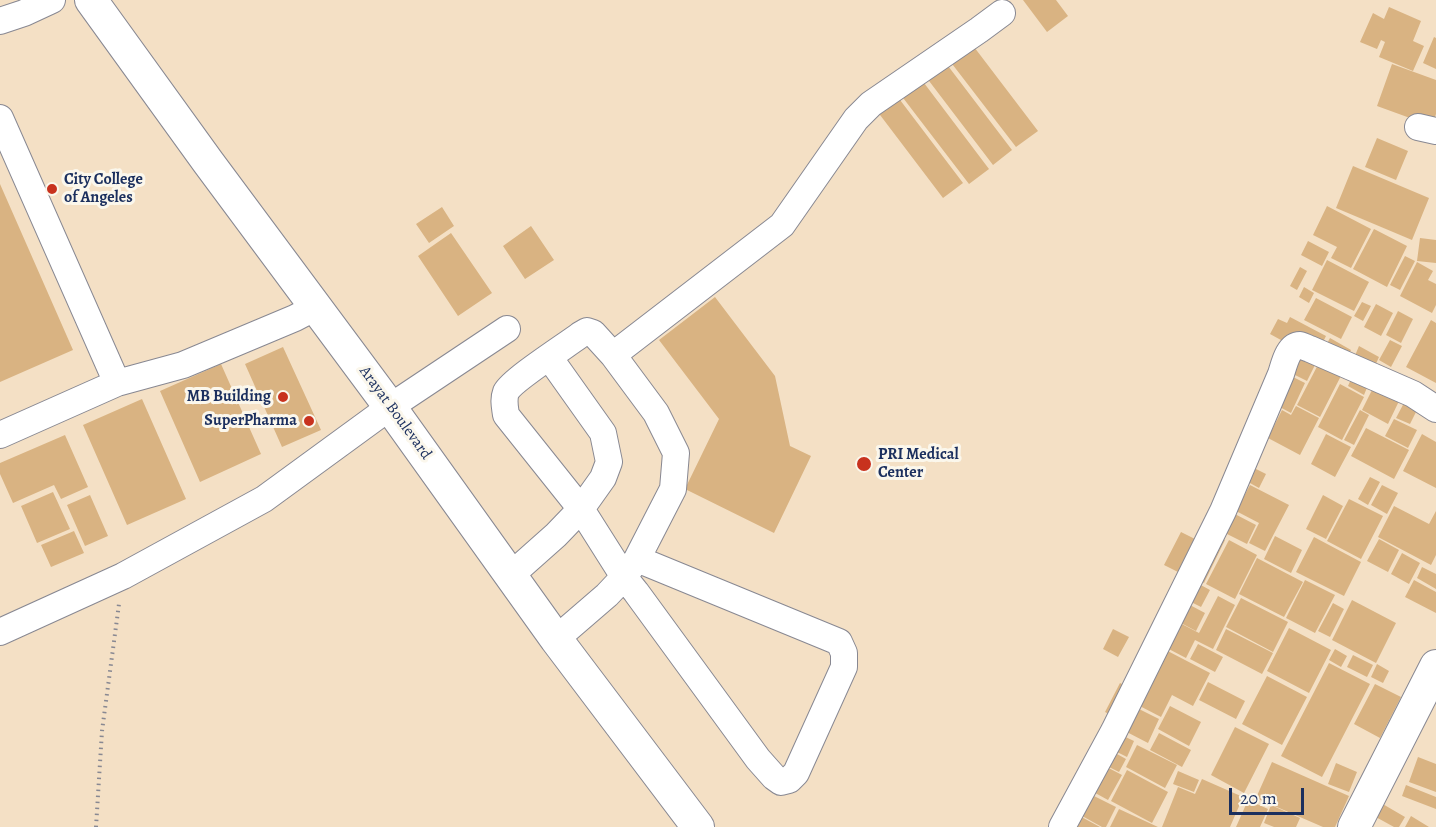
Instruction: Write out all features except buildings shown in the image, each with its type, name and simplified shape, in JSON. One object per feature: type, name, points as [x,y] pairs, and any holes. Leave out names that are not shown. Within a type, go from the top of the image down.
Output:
[{"type":"main road","name":"Arayat Boulevard","points":[[91,0],[390,407],[556,639],[698,827]]},
{"type":"main road","points":[[1354,827],[1436,666]]},
{"type":"street","points":[[0,21],[52,0]]},
{"type":"street","points":[[613,356],[782,225],[856,119],[871,104],[1002,13]]},
{"type":"street","points":[[0,118],[117,383]]},
{"type":"street","points":[[0,435],[117,383],[183,365],[316,307]]},
{"type":"street","points":[[0,632],[123,576],[264,499],[390,407],[507,329]]},
{"type":"street","points":[[556,639],[607,595],[630,568],[673,489],[676,453],[656,412],[613,356],[593,333],[587,332],[580,334],[516,381],[507,391],[504,404],[507,415],[630,568],[636,592],[758,759],[781,782],[789,780],[796,773],[844,667],[844,653],[839,642],[630,568]]},
{"type":"street","points":[[1062,827],[1125,710],[1223,511],[1287,356],[1293,348],[1301,345],[1413,394],[1436,409]]},
{"type":"street","points":[[511,575],[581,509],[603,478],[609,462],[603,434],[549,357]]},
{"type":"path","points":[[96,827],[102,732],[123,576]]},
{"type":"place","name":"City College of Angeles","points":[[52,189]]},
{"type":"place","name":"MB Building","points":[[283,397]]},
{"type":"place","name":"SuperPharma","points":[[309,421]]},
{"type":"place","name":"PRI Medical Center","points":[[864,464]]}]
